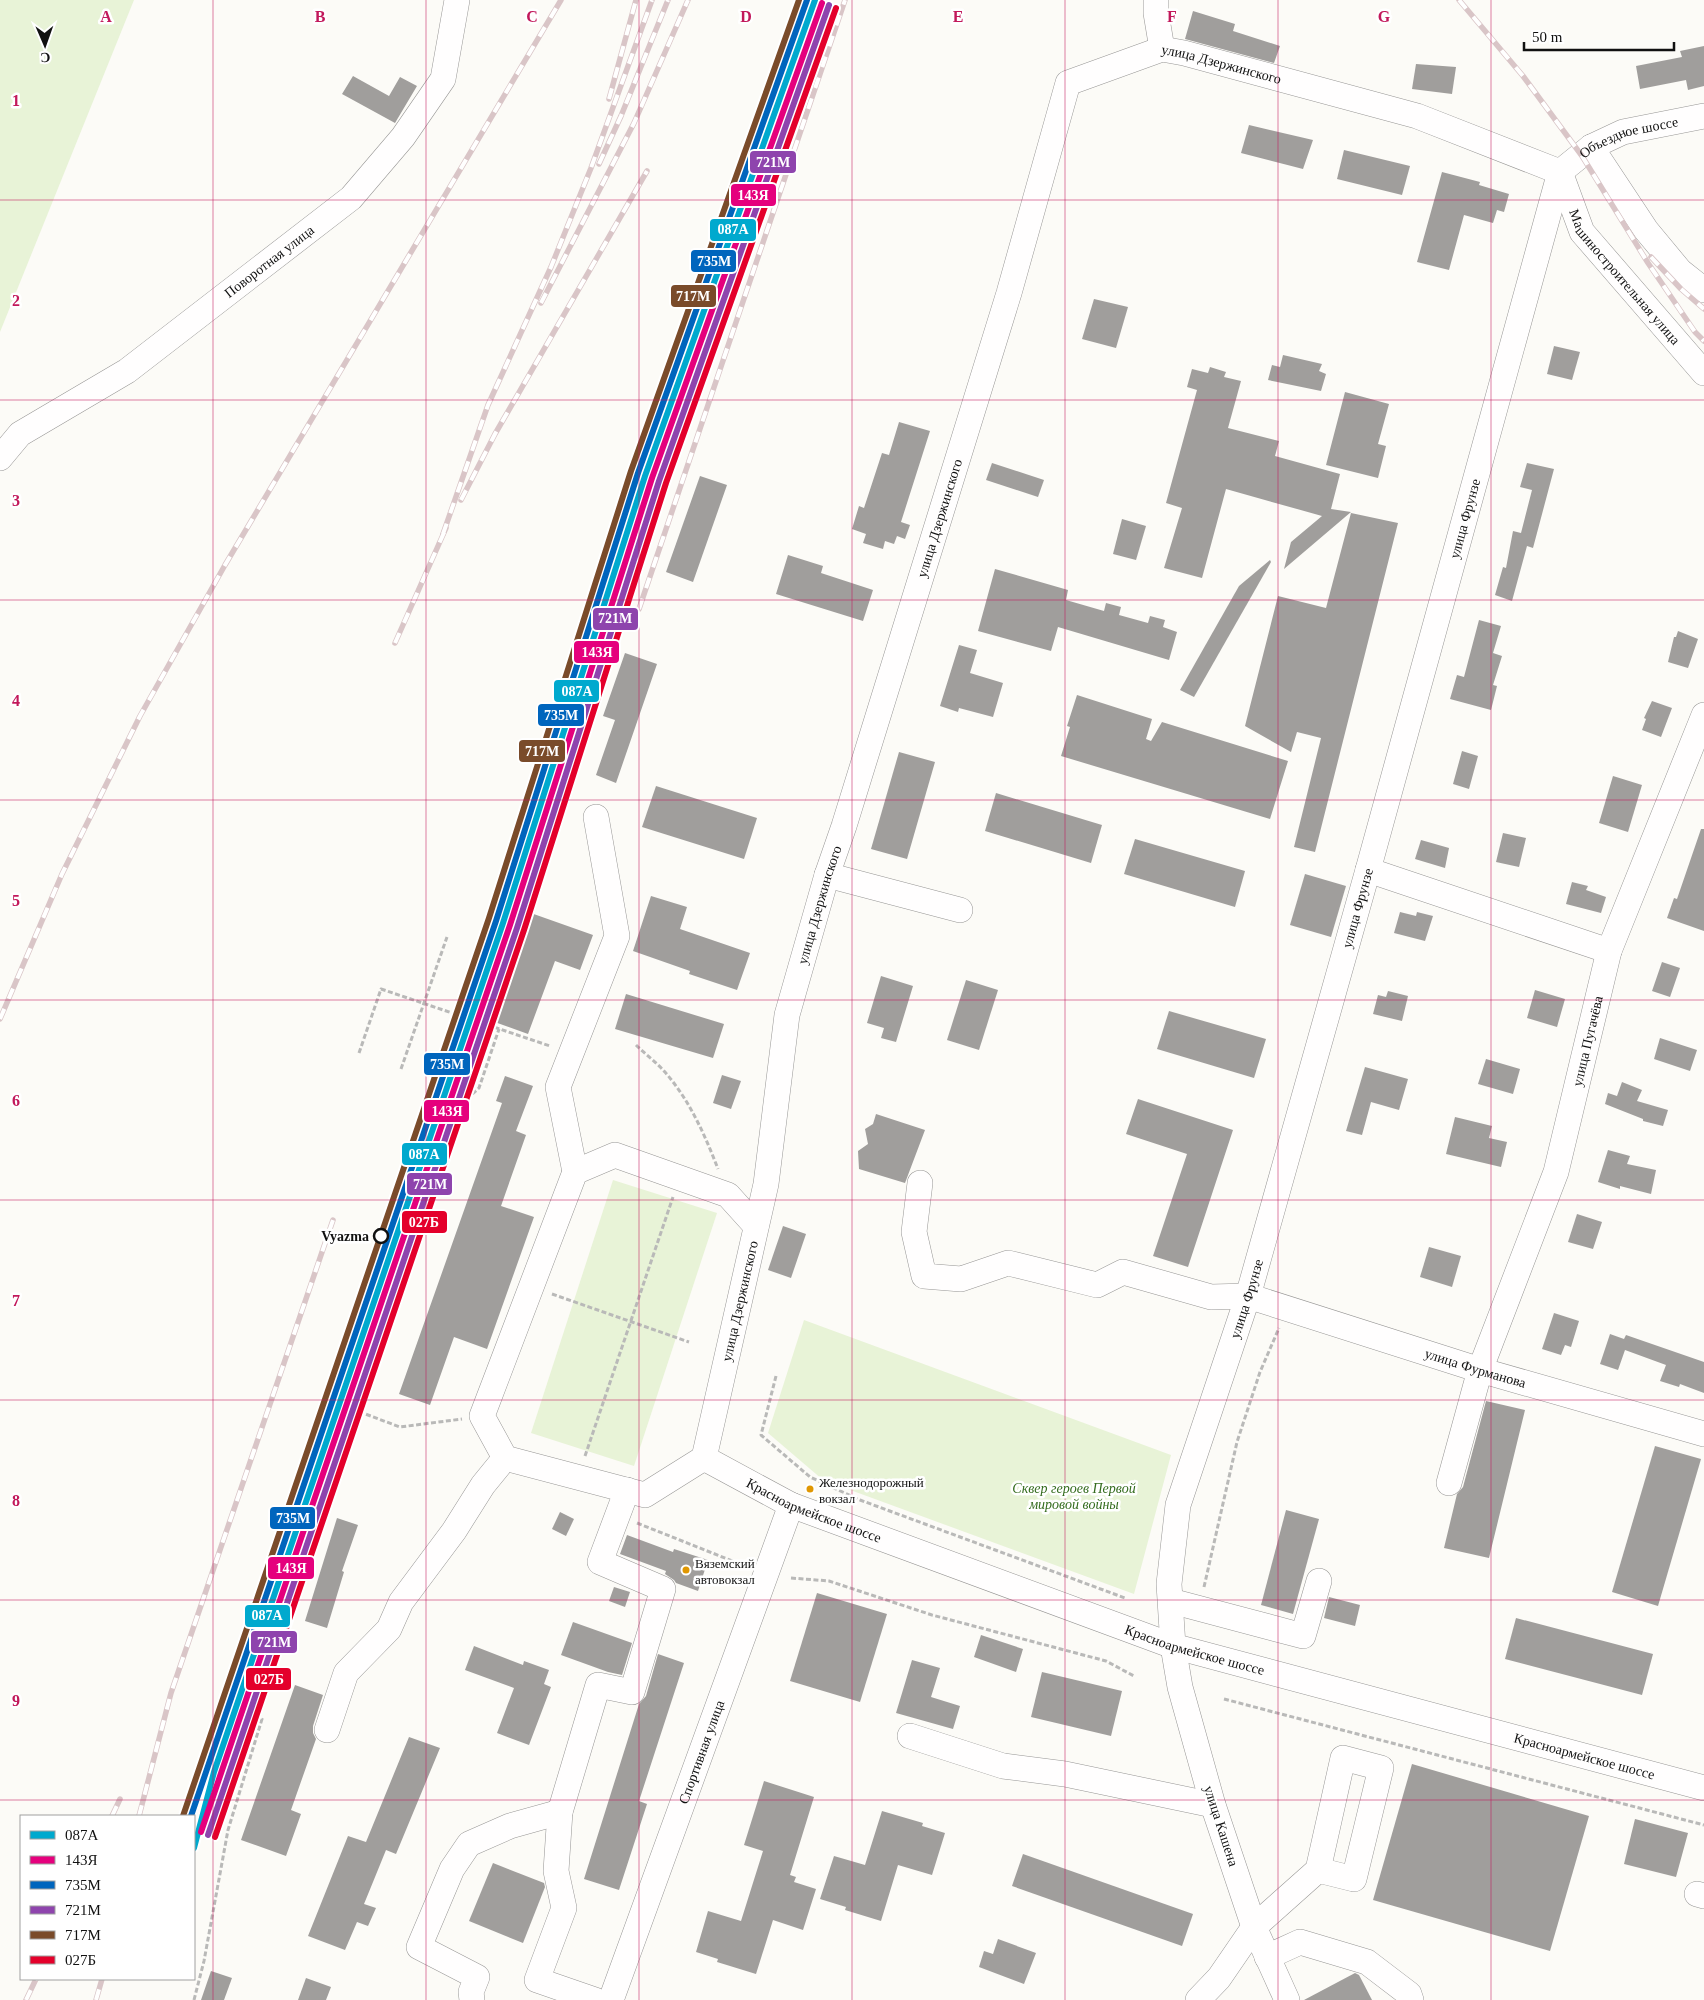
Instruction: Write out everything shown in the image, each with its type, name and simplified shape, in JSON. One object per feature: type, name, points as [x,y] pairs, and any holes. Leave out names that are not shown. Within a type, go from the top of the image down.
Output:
[{"type":"street","name":"Поворотная улица","points":[[0,458],[20,434],[127,371],[350,198],[403,137],[443,79],[457,0]]},
{"type":"street","points":[[1156,0],[1156,13],[1162,49]]},
{"type":"street","name":"улица Дзержинского","points":[[704,1458],[766,1184],[787,1015],[827,875],[844,826],[1006,302],[1068,83],[1162,49],[1417,116],[1560,172]]},
{"type":"street","name":"Объездное шоссе","points":[[1560,172],[1591,147],[1623,132],[1704,116]]},
{"type":"street","points":[[1591,147],[1646,230],[1680,271],[1704,290]]},
{"type":"street","name":"Машиностроительная улица","points":[[1560,172],[1582,232],[1704,373]]},
{"type":"street","name":"улица Фрунзе","points":[[1173,1646],[1169,1584],[1178,1505],[1248,1296],[1368,870],[1560,172]]},
{"type":"street","name":"улица Пугачёва","points":[[1449,1483],[1480,1370],[1556,1172],[1609,951],[1704,715]]},
{"type":"street","points":[[596,817],[617,936],[558,1087],[575,1172],[482,1416],[505,1458],[636,1493]]},
{"type":"street","points":[[1368,870],[1609,951]]},
{"type":"street","points":[[827,875],[960,910]]},
{"type":"street","points":[[575,1172],[615,1155],[728,1195],[756,1226]]},
{"type":"street","points":[[920,1183],[914,1232],[924,1276],[961,1279],[1008,1263],[1097,1285],[1123,1272],[1212,1297],[1248,1296]]},
{"type":"street","name":"улица Фурманова","points":[[1248,1296],[1480,1370],[1704,1434]]},
{"type":"street","points":[[327,1730],[346,1673],[389,1629],[401,1602],[454,1531],[482,1485],[505,1458]]},
{"type":"street","points":[[595,2000],[537,1980],[564,1908],[556,1871],[560,1812],[598,1685],[632,1692],[662,1589],[600,1562],[636,1493],[704,1458]]},
{"type":"street","name":"Красноармейское шоссе","points":[[704,1458],[791,1504],[1173,1646],[1704,1788]]},
{"type":"street","name":"Спортивная улица","points":[[611,2000],[791,1504]]},
{"type":"street","points":[[1170,1601],[1304,1636],[1319,1581]]},
{"type":"street","name":"улица Кашена","points":[[1173,1646],[1180,1687],[1212,1805],[1254,1928],[1287,2000]]},
{"type":"street","points":[[910,1736],[1003,1766],[1064,1774],[1212,1805]]},
{"type":"street","points":[[472,2000],[470,1992],[477,1977],[418,1947],[452,1869],[469,1844],[510,1826],[560,1812]]},
{"type":"street","points":[[1198,2000],[1219,1978],[1254,1928],[1318,1870]]},
{"type":"street","points":[[1267,1957],[1300,1942],[1308,1944],[1367,1962],[1409,1994],[1411,2000]]},
{"type":"path","points":[[402,1069],[446,937]]},
{"type":"path","points":[[359,1053],[381,989],[551,1046]]},
{"type":"path","points":[[194,2000],[204,1962],[228,1830],[262,1719],[250,1705],[455,1110],[479,1088],[499,1029]]},
{"type":"path","points":[[636,1045],[665,1072],[688,1106],[707,1138],[728,1195]]},
{"type":"path","points":[[577,1478],[680,1178]]},
{"type":"path","points":[[531,1286],[689,1342]]},
{"type":"path","points":[[1199,1608],[1237,1442],[1260,1372],[1287,1309]]},
{"type":"path","points":[[776,1376],[760,1434],[810,1477],[860,1500],[1125,1598]]},
{"type":"path","points":[[352,1409],[400,1427],[482,1416]]},
{"type":"path","points":[[636,1493],[637,1524],[752,1569]]},
{"type":"path","points":[[791,1578],[830,1581],[932,1615],[1106,1661],[1134,1676]]},
{"type":"path","points":[[1224,1699],[1704,1825]]},
{"type":"green space","points":[[0,0],[134,0],[0,332]]},
{"type":"green space","points":[[613,1180],[717,1213],[634,1466],[531,1433]]},
{"type":"green space","name":"Сквер героев Первой мировой войны","points":[[804,1320],[1171,1455],[1134,1594],[823,1480],[768,1433]]},
{"type":"building","points":[[1193,11],[1235,24],[1233,31],[1280,46],[1274,63],[1185,39]]},
{"type":"building","points":[[1704,46],[1704,86],[1688,90],[1686,80],[1640,89],[1636,66],[1682,57],[1680,51]]},
{"type":"building","points":[[1416,64],[1456,67],[1452,94],[1412,89]]},
{"type":"building","points":[[353,76],[389,96],[400,77],[417,86],[395,123],[342,94]]},
{"type":"building","points":[[1249,125],[1313,140],[1303,169],[1241,153]]},
{"type":"building","points":[[1344,150],[1410,166],[1402,195],[1337,179]]},
{"type":"building","points":[[1442,172],[1480,182],[1479,185],[1509,194],[1504,212],[1497,210],[1493,223],[1464,215],[1449,270],[1417,262]]},
{"type":"building","points":[[1094,299],[1128,307],[1116,348],[1082,339]]},
{"type":"building","points":[[1554,346],[1580,352],[1572,380],[1547,374]]},
{"type":"building","points":[[1283,355],[1322,364],[1319,371],[1326,374],[1321,391],[1268,380],[1272,365],[1280,367]]},
{"type":"building","points":[[1210,367],[1226,372],[1224,377],[1241,381],[1228,428],[1279,441],[1275,456],[1340,474],[1331,509],[1351,512],[1284,569],[1291,542],[1322,516],[1226,489],[1202,578],[1164,568],[1182,508],[1166,503],[1197,390],[1187,387],[1192,369],[1208,373]]},
{"type":"building","points":[[1345,392],[1389,404],[1378,444],[1386,446],[1378,478],[1326,465]]},
{"type":"building","points":[[899,422],[930,431],[901,522],[910,525],[905,539],[897,536],[894,544],[885,541],[883,549],[863,543],[866,534],[852,529],[859,506],[864,508],[882,453],[889,455]]},
{"type":"building","points":[[992,463],[1044,480],[1038,497],[986,480]]},
{"type":"building","points":[[1527,463],[1554,469],[1533,548],[1527,546],[1512,601],[1495,595],[1503,567],[1506,568],[1513,531],[1521,533],[1532,490],[1520,487]]},
{"type":"building","points":[[700,476],[727,485],[693,582],[666,572]]},
{"type":"building","points":[[1351,513],[1398,523],[1315,852],[1294,847],[1321,738],[1297,732],[1291,752],[1245,726],[1278,596],[1326,608]]},
{"type":"building","points":[[1122,519],[1146,526],[1136,560],[1113,554]]},
{"type":"building","points":[[788,555],[823,566],[821,573],[873,590],[863,621],[776,594]]},
{"type":"building","points":[[1270,560],[1271,562],[1194,697],[1180,690],[1239,586]]},
{"type":"building","points":[[995,569],[1068,590],[1066,600],[1104,611],[1106,603],[1121,607],[1119,615],[1148,623],[1150,616],[1165,620],[1163,627],[1177,632],[1169,660],[1058,627],[1051,651],[978,631]]},
{"type":"building","points":[[1479,620],[1501,626],[1493,653],[1502,656],[1493,685],[1497,686],[1491,710],[1450,699],[1457,675],[1464,677]]},
{"type":"building","points":[[1678,631],[1698,639],[1688,668],[1668,662],[1674,637],[1676,637]]},
{"type":"building","points":[[959,645],[977,650],[970,673],[1003,683],[993,717],[959,708],[958,712],[940,706]]},
{"type":"building","points":[[625,653],[657,664],[616,783],[596,775],[615,720],[603,716]]},
{"type":"building","points":[[1077,695],[1152,719],[1146,739],[1151,741],[1162,722],[1288,761],[1270,819],[1061,756],[1070,727],[1067,726]]},
{"type":"building","points":[[1652,701],[1672,708],[1661,737],[1642,730],[1646,719],[1644,718]]},
{"type":"building","points":[[1462,751],[1478,756],[1469,789],[1453,784]]},
{"type":"building","points":[[899,752],[935,762],[907,859],[871,849]]},
{"type":"building","points":[[1613,776],[1642,785],[1628,832],[1599,823]]},
{"type":"building","points":[[656,786],[757,818],[744,859],[642,827]]},
{"type":"building","points":[[996,793],[1102,825],[1091,863],[985,831]]},
{"type":"building","points":[[1701,829],[1704,829],[1704,931],[1667,918],[1674,898],[1677,899]]},
{"type":"building","points":[[1503,833],[1526,838],[1519,867],[1496,862]]},
{"type":"building","points":[[1135,839],[1245,871],[1235,907],[1124,874]]},
{"type":"building","points":[[1421,840],[1449,848],[1445,868],[1415,859]]},
{"type":"building","points":[[1305,874],[1346,886],[1331,937],[1290,925]]},
{"type":"building","points":[[1572,882],[1588,886],[1586,890],[1606,897],[1601,913],[1566,904]]},
{"type":"building","points":[[651,896],[687,907],[680,929],[750,953],[737,990],[689,974],[690,971],[633,951]]},
{"type":"building","points":[[528,912],[593,935],[580,970],[555,961],[528,1034],[489,1020]]},
{"type":"building","points":[[1400,912],[1416,916],[1417,912],[1433,916],[1425,941],[1394,933]]},
{"type":"building","points":[[1662,962],[1680,968],[1670,997],[1652,991]]},
{"type":"building","points":[[881,976],[913,986],[896,1042],[881,1038],[884,1028],[867,1023]]},
{"type":"building","points":[[966,980],[998,990],[979,1050],[947,1040]]},
{"type":"building","points":[[1535,990],[1565,999],[1557,1027],[1527,1018]]},
{"type":"building","points":[[1388,991],[1408,996],[1402,1021],[1373,1014],[1378,995],[1386,997]]},
{"type":"building","points":[[626,994],[724,1024],[713,1058],[615,1029]]},
{"type":"building","points":[[1169,1011],[1266,1039],[1254,1078],[1157,1049]]},
{"type":"building","points":[[1660,1038],[1697,1050],[1690,1071],[1654,1059]]},
{"type":"building","points":[[1486,1059],[1520,1069],[1513,1094],[1478,1084]]},
{"type":"building","points":[[1365,1067],[1408,1079],[1399,1110],[1371,1102],[1362,1135],[1346,1131]]},
{"type":"building","points":[[722,1075],[741,1081],[731,1109],[713,1103]]},
{"type":"building","points":[[505,1076],[533,1086],[516,1131],[526,1135],[501,1206],[534,1217],[487,1349],[454,1337],[430,1405],[399,1394],[502,1103],[496,1101]]},
{"type":"building","points":[[1622,1082],[1642,1090],[1637,1101],[1668,1110],[1663,1126],[1643,1121],[1643,1119],[1605,1104],[1608,1093],[1617,1096]]},
{"type":"building","points":[[1138,1099],[1233,1130],[1188,1267],[1153,1256],[1187,1154],[1126,1134]]},
{"type":"building","points":[[876,1114],[925,1130],[905,1183],[859,1169],[858,1151],[868,1144],[865,1129],[873,1124]]},
{"type":"building","points":[[1455,1117],[1492,1126],[1489,1138],[1507,1142],[1501,1167],[1446,1154]]},
{"type":"building","points":[[1608,1150],[1630,1156],[1627,1164],[1656,1170],[1651,1194],[1620,1186],[1620,1189],[1598,1182]]},
{"type":"building","points":[[1577,1214],[1602,1222],[1593,1249],[1568,1242]]},
{"type":"building","points":[[783,1226],[806,1234],[791,1278],[768,1270]]},
{"type":"building","points":[[1429,1247],[1461,1256],[1452,1287],[1420,1277]]},
{"type":"building","points":[[1554,1313],[1579,1321],[1571,1347],[1565,1345],[1561,1355],[1542,1349]]},
{"type":"building","points":[[1610,1334],[1624,1339],[1626,1335],[1704,1362],[1704,1393],[1680,1384],[1679,1387],[1660,1381],[1666,1365],[1625,1350],[1618,1370],[1600,1364]]},
{"type":"building","points":[[1486,1401],[1525,1410],[1489,1558],[1444,1548],[1457,1494],[1463,1487]]},
{"type":"building","points":[[1655,1446],[1701,1459],[1658,1606],[1612,1592]]},
{"type":"building","points":[[1286,1510],[1319,1519],[1293,1614],[1261,1605]]},
{"type":"building","points":[[560,1512],[574,1519],[566,1536],[552,1529]]},
{"type":"building","points":[[337,1518],[358,1525],[342,1571],[344,1572],[327,1628],[305,1621]]},
{"type":"building","points":[[627,1535],[673,1552],[674,1549],[708,1560],[698,1591],[676,1583],[665,1574],[666,1571],[620,1554]]},
{"type":"building","points":[[614,1587],[630,1592],[625,1607],[609,1601]]},
{"type":"building","points":[[817,1593],[887,1614],[860,1702],[790,1681]]},
{"type":"building","points":[[1329,1597],[1360,1605],[1355,1626],[1324,1618]]},
{"type":"building","points":[[1516,1618],[1653,1654],[1642,1695],[1505,1659]]},
{"type":"building","points":[[573,1622],[632,1643],[622,1675],[608,1672],[561,1655]]},
{"type":"building","points":[[981,1635],[1023,1649],[1016,1672],[974,1657]]},
{"type":"building","points":[[474,1646],[523,1665],[524,1661],[549,1670],[544,1684],[551,1687],[529,1745],[497,1733],[514,1688],[465,1670]]},
{"type":"building","points":[[658,1654],[684,1663],[639,1801],[647,1804],[619,1890],[584,1879],[639,1704],[646,1696]]},
{"type":"building","points":[[912,1660],[940,1668],[931,1697],[960,1706],[953,1729],[896,1713]]},
{"type":"building","points":[[1042,1672],[1122,1691],[1111,1736],[1031,1717]]},
{"type":"building","points":[[295,1685],[323,1695],[313,1726],[313,1733],[316,1739],[291,1810],[301,1814],[286,1856],[241,1840]]},
{"type":"building","points":[[409,1737],[440,1748],[396,1854],[386,1850],[364,1904],[376,1908],[368,1926],[357,1922],[345,1950],[308,1936],[348,1836],[366,1842]]},
{"type":"building","points":[[1412,1764],[1589,1816],[1550,1951],[1373,1900]]},
{"type":"building","points":[[764,1781],[814,1797],[790,1875],[796,1877],[794,1882],[816,1889],[803,1930],[773,1920],[756,1974],[717,1962],[718,1959],[696,1952],[708,1911],[741,1921],[763,1851],[744,1845]]},
{"type":"building","points":[[882,1811],[923,1823],[922,1826],[945,1833],[932,1875],[898,1865],[881,1921],[845,1910],[846,1907],[820,1899],[834,1856],[865,1865]]},
{"type":"building","points":[[1635,1819],[1688,1833],[1676,1877],[1624,1864]]},
{"type":"building","points":[[1023,1854],[1193,1914],[1182,1946],[1012,1886]]},
{"type":"building","points":[[493,1863],[544,1883],[545,1887],[523,1943],[469,1921]]},
{"type":"building","points":[[998,1939],[1036,1953],[1024,1984],[979,1967],[984,1951],[993,1954]]},
{"type":"building","points":[[211,1971],[232,1978],[224,2000],[201,2000]]},
{"type":"building","points":[[1355,1973],[1359,1975],[1372,2000],[1304,2000]]},
{"type":"building","points":[[306,1978],[331,1987],[326,2000],[298,2000]]},
{"type":"railway","points":[[0,1019],[62,874],[140,716],[225,565],[561,0]]},
{"type":"railway","points":[[609,99],[636,0]]},
{"type":"railway","points":[[443,534],[488,405],[551,267],[591,168],[652,0]]},
{"type":"railway","points":[[599,164],[621,116],[668,0]]},
{"type":"railway","points":[[541,303],[634,123],[688,0]]},
{"type":"railway","points":[[639,609],[845,0]]},
{"type":"railway","points":[[1459,0],[1523,76],[1582,156],[1648,263],[1695,332],[1704,341]]},
{"type":"railway","points":[[461,500],[495,434],[647,171]]},
{"type":"railway","points":[[1651,257],[1681,289],[1704,309]]},
{"type":"railway","points":[[395,643],[446,528]]},
{"type":"railway","points":[[139,1815],[171,1693],[333,1220]]},
{"type":"railway","points":[[112,1815],[120,1799]]},
{"type":"railway","points":[[26,2000],[36,1980]]},
{"type":"railway","points":[[96,2000],[102,1980]]},
{"type":"transit line","name":"717М","points":[[183,1815],[489,918],[631,471],[799,0]]},
{"type":"transit line","name":"735М","points":[[191,1815],[496,921],[638,473],[807,0]]},
{"type":"transit line","name":"087А","points":[[195,1844],[214,1772],[503,923],[645,476],[815,0]]},
{"type":"transit line","name":"143Я","points":[[201,1832],[510,925],[652,478],[822,3]]},
{"type":"transit line","name":"721М","points":[[208,1835],[517,928],[659,481],[829,5]]},
{"type":"transit line","name":"027Б","points":[[215,1837],[524,930],[666,483],[836,8]]},
{"type":"place","name":"Vyazma","points":[[381,1236]]},
{"type":"place","name":"Железнодорожный вокзал","points":[[810,1489]]},
{"type":"place","name":"Вяземский автовокзал","points":[[686,1570]]}]
